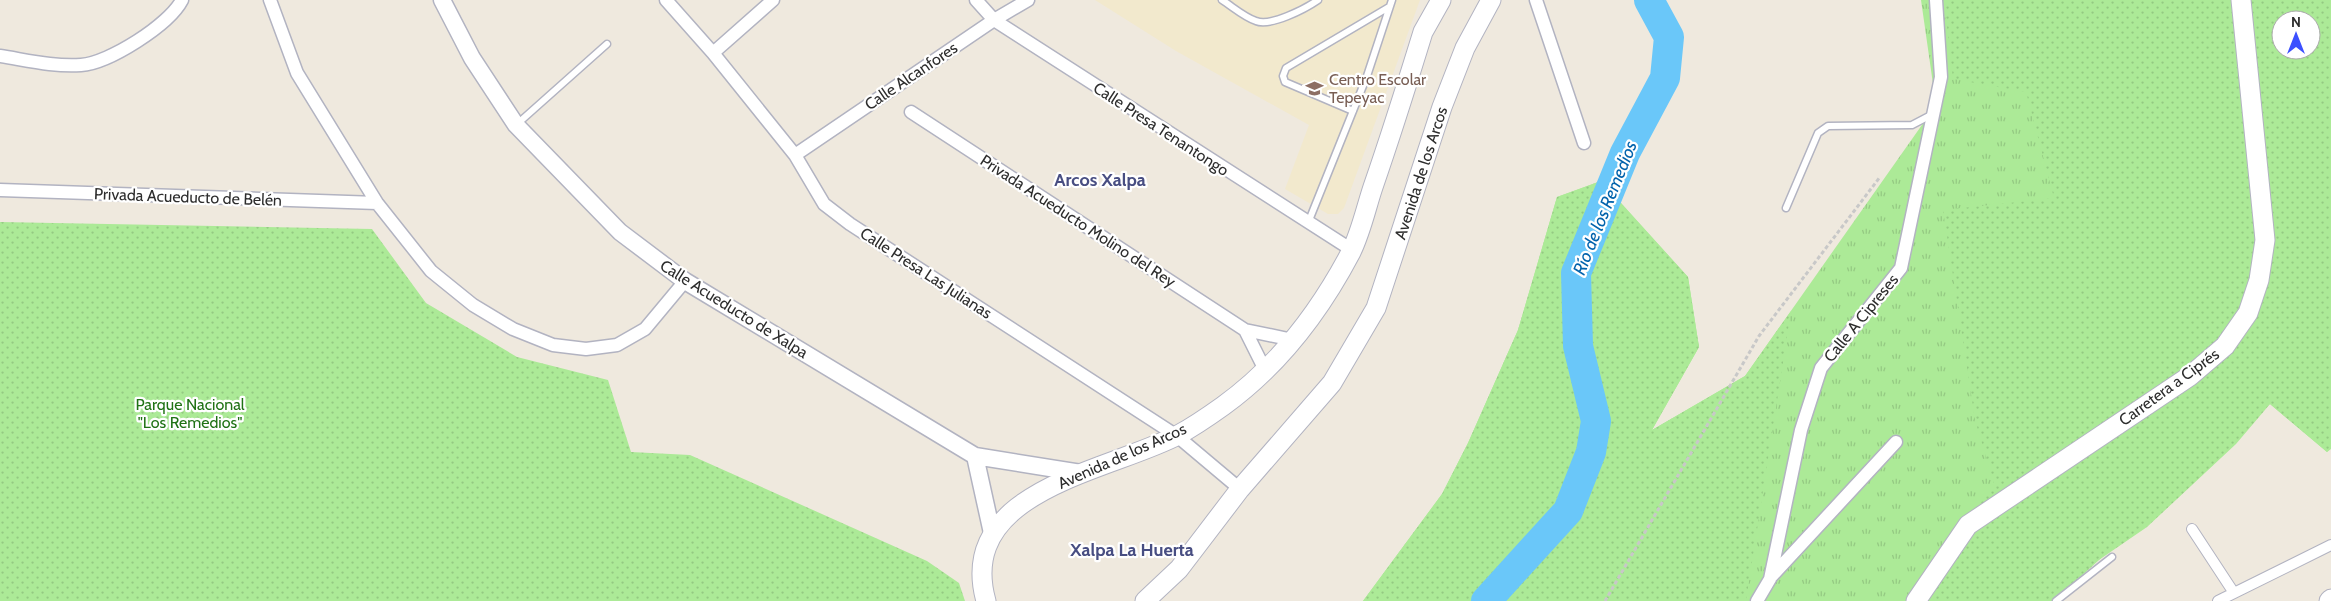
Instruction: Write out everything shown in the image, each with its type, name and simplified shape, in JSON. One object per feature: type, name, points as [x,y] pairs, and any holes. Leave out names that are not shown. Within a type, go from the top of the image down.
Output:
[{"type":"main road","name":"Avenida de los Arcos","points":[[986,601],[982,588],[984,553],[992,534],[1026,501],[1081,473],[1177,436],[1224,405],[1264,370],[1294,340],[1327,294],[1352,250],[1423,32],[1441,0]]},
{"type":"main road","name":"Avenida de los Arcos","points":[[1145,601],[1179,569],[1240,489],[1332,383],[1376,308],[1442,107],[1465,48],[1491,0]]},
{"type":"main road","name":"Carretera a Ciprés","points":[[1916,601],[1968,525],[2190,376],[2225,346],[2248,314],[2259,280],[2266,240],[2241,0]]},
{"type":"street","points":[[0,56],[39,62],[82,65],[117,54],[125,49],[155,29],[182,0]]},
{"type":"street","points":[[270,0],[297,73],[377,202],[431,270],[473,305],[513,329],[553,345],[586,349],[618,345],[645,329],[684,281]]},
{"type":"street","name":"Calle Acueducto de Xalpa","points":[[442,0],[472,58],[516,125],[620,232],[684,281],[976,456],[1081,473]]},
{"type":"street","name":"Calle Presa Las Julianas","points":[[666,0],[713,53],[795,155],[824,204],[850,224],[1177,436],[1240,489]]},
{"type":"street","points":[[713,53],[773,0]]},
{"type":"street","name":"Calle Presa Tenantongo","points":[[976,0],[994,20],[1308,224],[1352,250]]},
{"type":"street","name":"Calle Alcanfores","points":[[795,155],[994,20],[1028,0]]},
{"type":"street","points":[[1536,0],[1584,143]]},
{"type":"street","name":"Calle A Cipreses","points":[[1757,601],[1770,579],[1801,430],[1821,368],[1901,268],[1941,77],[1936,0]]},
{"type":"street","name":"Privada Acueducto Molino del Rey","points":[[911,112],[1245,330],[1294,340]]},
{"type":"street","name":"Privada Acueducto de Belén","points":[[0,190],[377,202]]},
{"type":"street","points":[[1245,330],[1264,370]]},
{"type":"street","points":[[1770,579],[1896,442]]},
{"type":"street","points":[[976,456],[992,534]]},
{"type":"street","points":[[2192,529],[2234,593]]},
{"type":"street","points":[[2218,601],[2331,546]]},
{"type":"lane","points":[[1222,0],[1254,21],[1263,23],[1275,21],[1318,0]]},
{"type":"lane","points":[[1308,224],[1367,76],[1392,0]]},
{"type":"lane","points":[[1353,111],[1286,82],[1283,76],[1286,68],[1389,7]]},
{"type":"lane","points":[[516,125],[607,44]]},
{"type":"lane","points":[[1786,208],[1818,133],[1828,126],[1912,125],[1934,113]]},
{"type":"lane","points":[[2056,601],[2112,557]]},
{"type":"path","points":[[1605,601],[1760,336],[1880,177]]},
{"type":"shaded area","name":"Centro Escolar Tepeyac","points":[[1095,0],[1420,0],[1344,208],[1338,214],[1328,214],[1285,189],[1309,125],[1176,51]]},
{"type":"green space","points":[[1921,0],[2331,0],[2331,448],[2327,452],[2270,404],[2054,601],[1363,601],[1442,494],[1468,443],[1518,330],[1557,197],[1601,181],[1688,277],[1699,347],[1652,430],[1745,376],[1936,105]]},
{"type":"green space","points":[[1944,0],[2331,0],[2331,449],[2327,452],[2270,404],[2236,444],[2147,527],[2093,564],[2053,601],[1903,601],[1959,523],[1995,487],[1975,420],[1943,210],[2054,198],[2026,92],[1953,79]]},
{"type":"green space","points":[[1601,181],[1688,277],[1699,347],[1652,430],[1745,376],[1791,311],[1746,601],[1363,601],[1442,494],[1468,443],[1518,330],[1557,197]]},
{"type":"green space","name":"Parque Nacional \"Los Remedios\"","points":[[0,222],[372,229],[426,303],[517,357],[608,380],[631,452],[690,455],[927,561],[959,583],[965,601],[0,601]]},
{"type":"waterway","name":"Río de los Remedios","points":[[1486,601],[1568,511],[1591,452],[1596,421],[1578,346],[1576,273],[1625,153],[1665,78],[1669,37],[1649,0]]},
{"type":"place","name":"Centro Escolar Tepeyac","points":[[1315,88]]},
{"type":"district","name":"Arcos Xalpa","points":[[1100,180]]},
{"type":"district","name":"Xalpa La Huerta","points":[[1132,550]]}]
